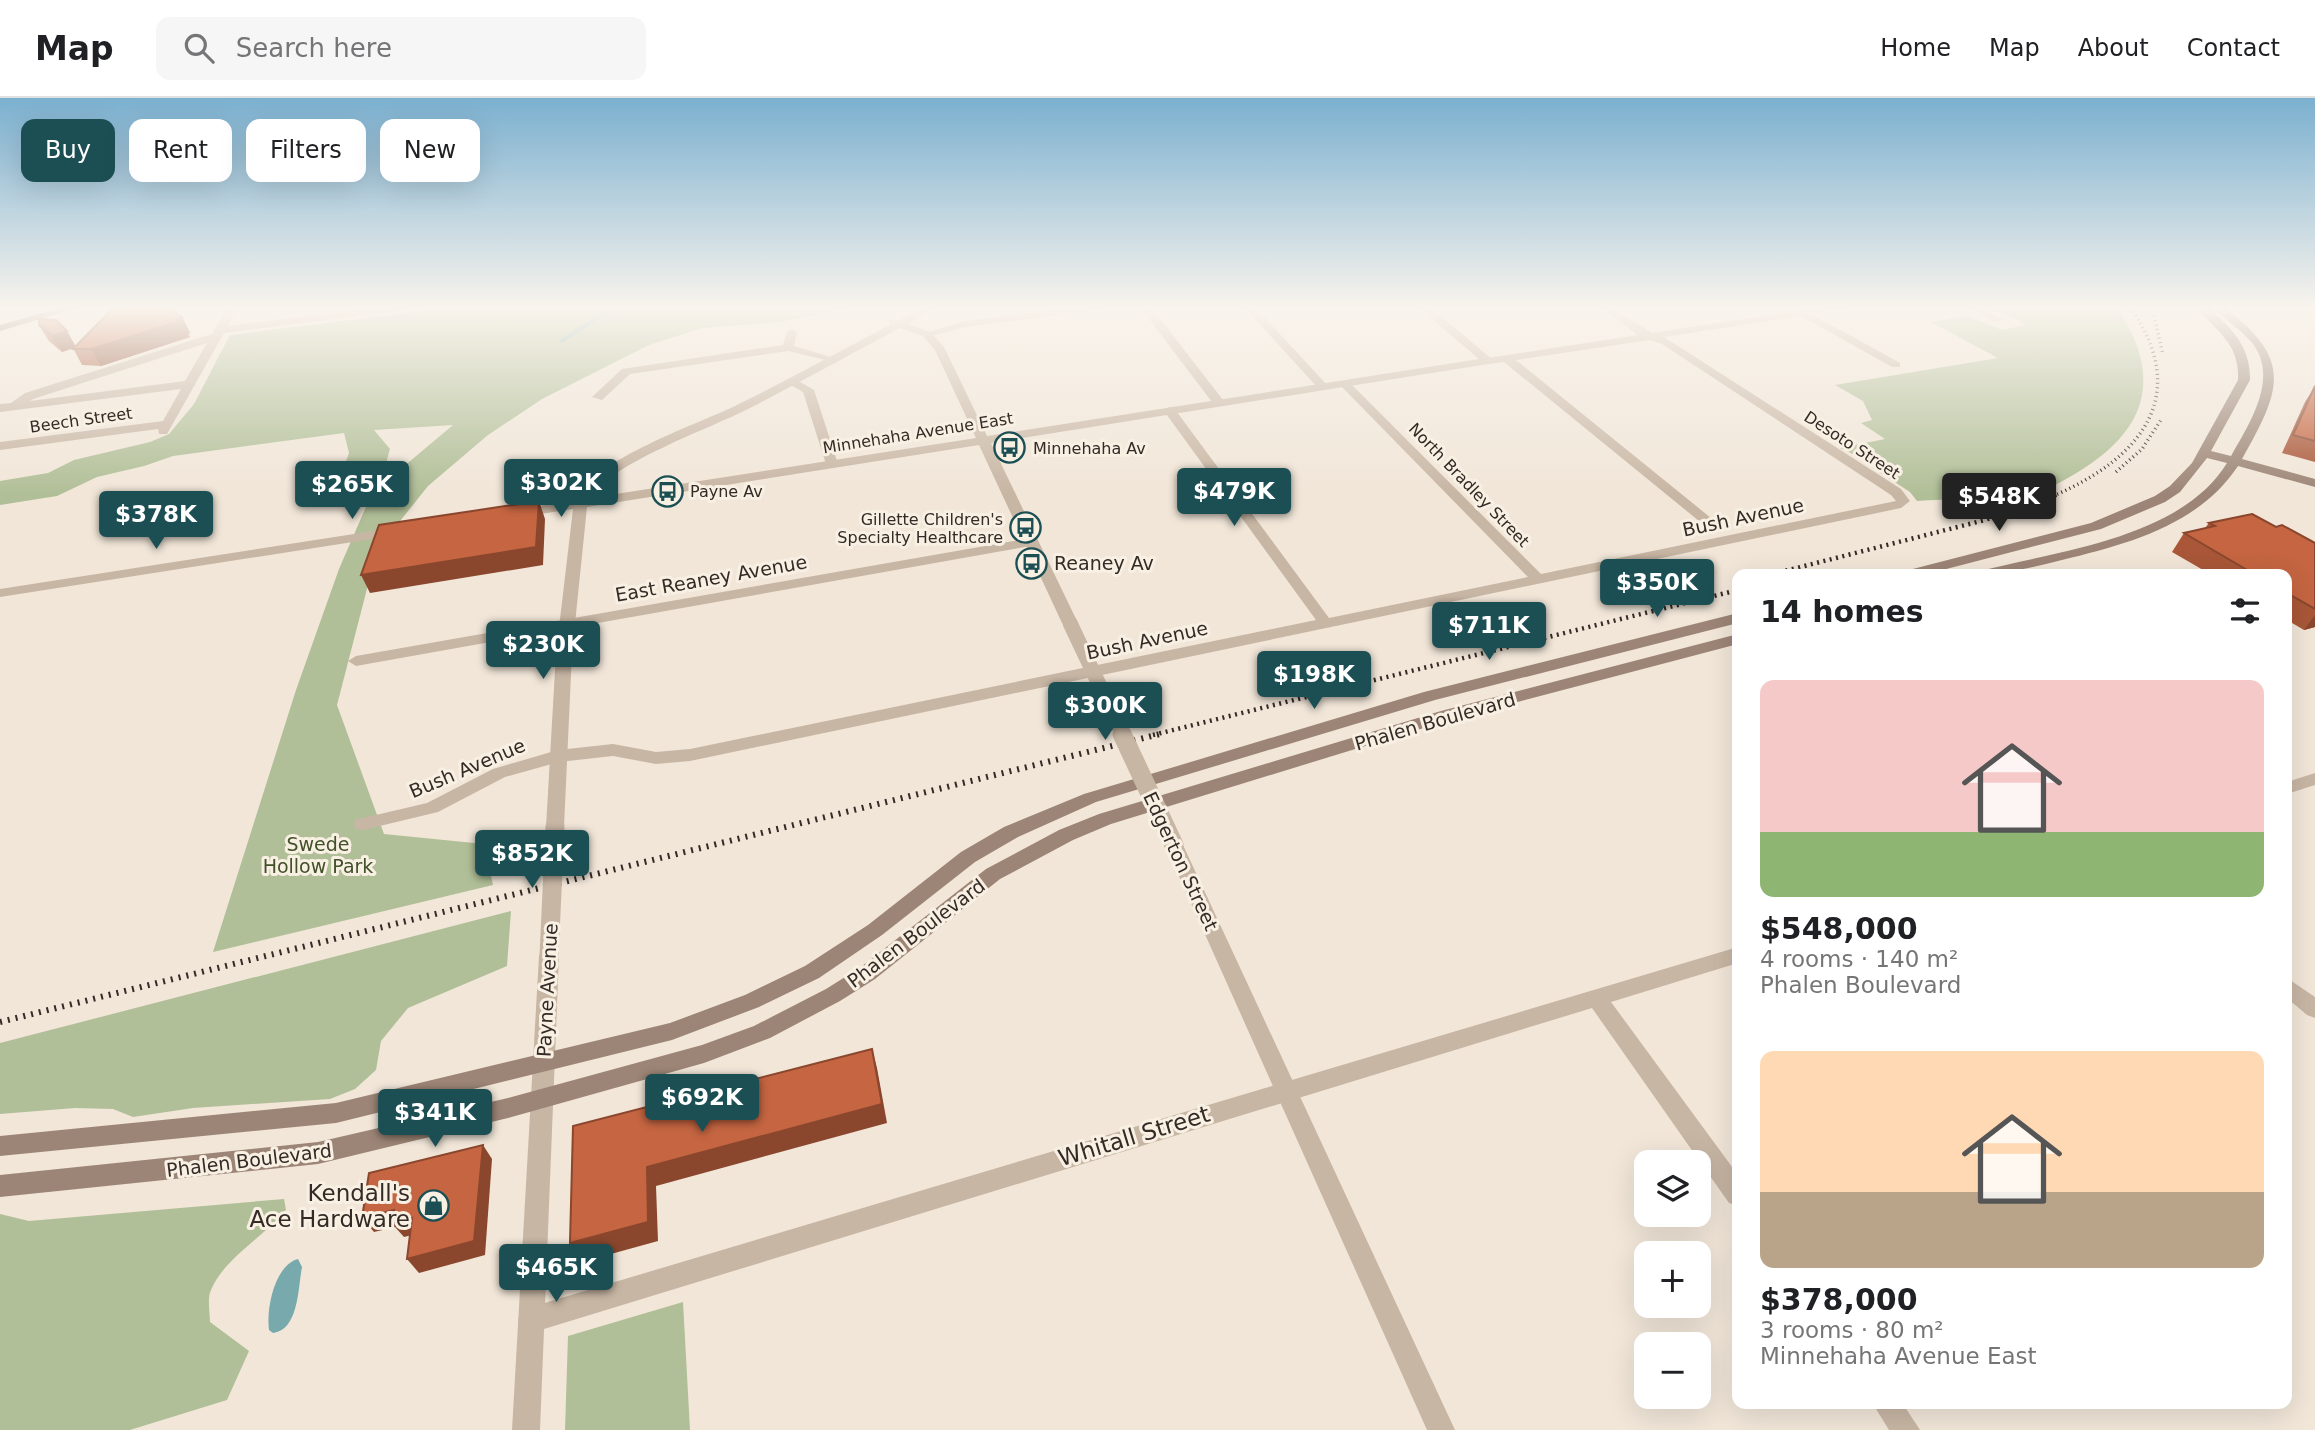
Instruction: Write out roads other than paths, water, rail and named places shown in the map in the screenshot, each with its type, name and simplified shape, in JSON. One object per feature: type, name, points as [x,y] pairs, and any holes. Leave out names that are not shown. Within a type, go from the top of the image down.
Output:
[{"type":"main road","points":[[1929,569],[2118,520],[2175,489],[2204,453],[2244,380],[2245,369]]},
{"type":"main road","points":[[2004,569],[2112,541],[2166,522],[2188,510],[2216,488],[2233,461],[2269,389],[2270,369]]},
{"type":"main road","points":[[2204,453],[2315,483]]},
{"type":"main road","name":"Phalen Boulevard","points":[[0,1146],[336,1113],[672,1031],[785,986],[812,972],[875,930],[968,857],[1011,832],[1078,802],[1430,696],[1732,620]]},
{"type":"main road","name":"Phalen Boulevard","points":[[0,1186],[318,1153],[542,1100],[704,1054],[799,1013],[868,973],[993,874],[1054,841],[1105,819],[1447,715],[1732,641]]},
{"type":"street","points":[[15,406],[29,396],[110,369]]},
{"type":"street","points":[[0,408],[189,384],[197,369]]},
{"type":"street","points":[[598,397],[626,370],[632,369]]},
{"type":"street","points":[[716,418],[732,405],[804,369]]},
{"type":"street","points":[[582,503],[590,488],[624,466],[716,418],[741,408],[809,369]]},
{"type":"street","name":"Edgerton Street","points":[[950,369],[1288,1090],[1441,1430]]},
{"type":"street","points":[[1193,369],[1219,403]]},
{"type":"street","points":[[1306,369],[1323,387]]},
{"type":"street","name":"Minnehaha Avenue East","points":[[501,516],[1437,369]]},
{"type":"street","points":[[1520,369],[1704,518]]},
{"type":"street","name":"Desoto Street","points":[[1708,369],[1896,492],[1903,501]]},
{"type":"street","points":[[791,381],[808,390],[832,464]]},
{"type":"street","name":"Beech Street","points":[[0,446],[164,428],[189,384]]},
{"type":"street","name":"North Bradley Street","points":[[1345,384],[1539,580]]},
{"type":"street","points":[[1170,411],[1326,624]]},
{"type":"street","points":[[624,466],[619,484],[623,489],[665,490]]},
{"type":"street","name":"Bush Avenue","points":[[363,824],[432,808],[512,768],[558,756],[613,750],[656,758],[690,755],[1895,507],[1903,501]]},
{"type":"street","name":"Payne Avenue","points":[[526,1430],[565,624],[582,503]]},
{"type":"street","points":[[0,593],[419,528]]},
{"type":"street","name":"East Reaney Avenue","points":[[356,661],[1031,542]]},
{"type":"street","points":[[2292,786],[2315,779]]},
{"type":"street","name":"Whitall Street","points":[[531,1320],[1732,957]]},
{"type":"street","points":[[2292,990],[2315,1009]]},
{"type":"street","points":[[1596,997],[1732,1187]]},
{"type":"street","points":[[1891,1409],[1906,1430]]},
{"type":"water","points":[[298,1259],[302,1267],[293,1316],[282,1330],[273,1333],[269,1330],[268,1321],[274,1288],[283,1270]]},
{"type":"railway","points":[[2055,495],[2084,481],[2111,463],[2132,443],[2148,421],[2156,396],[2157,369]]},
{"type":"railway","points":[[2116,472],[2142,449],[2161,420]]},
{"type":"railway","points":[[1793,569],[1985,520],[2055,495]]},
{"type":"railway","points":[[1153,735],[1732,591]]},
{"type":"railway","points":[[0,1022],[1160,734]]},
{"type":"place","name":"Minnehaha Av","points":[[1010,448]]},
{"type":"place","name":"Payne Av","points":[[667,491]]},
{"type":"place","name":"Gillette Children's Specialty Healthcare","points":[[1026,528]]},
{"type":"place","name":"Reaney Av","points":[[1031,563]]},
{"type":"place","name":"Kendall's Ace Hardware","points":[[433,1206]]},
{"type":"park label","name":"Swede Hollow Park","points":[[318,855]]}]
